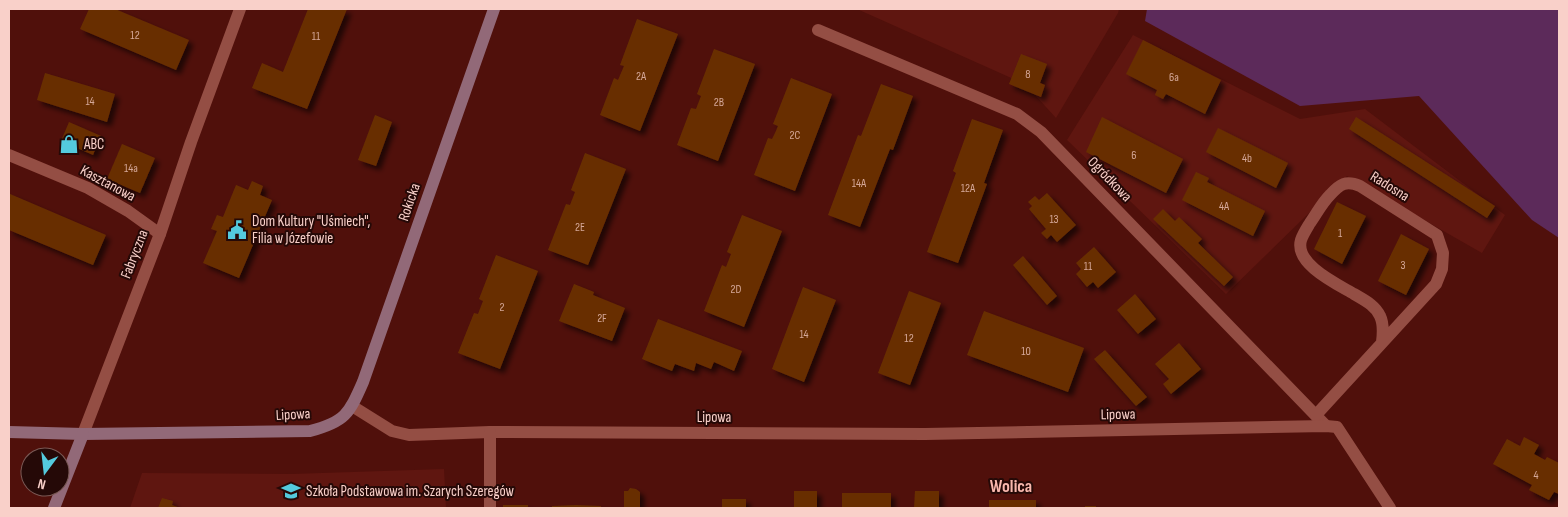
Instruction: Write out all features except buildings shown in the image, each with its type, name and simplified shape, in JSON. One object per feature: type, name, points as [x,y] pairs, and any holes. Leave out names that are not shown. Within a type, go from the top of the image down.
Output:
[{"type":"main road","name":"Rokicka","points":[[352,406],[363,382],[494,9]]},
{"type":"main road","name":"Lipowa","points":[[9,432],[83,434],[310,431],[341,420],[352,406]]},
{"type":"main road","name":"Fabryczna","points":[[54,508],[83,434]]},
{"type":"street","name":"Fabryczna","points":[[83,434],[160,234],[194,133],[240,9]]},
{"type":"street","name":"Ogródkowa","points":[[818,30],[1017,114],[1040,132],[1070,162],[1326,426]]},
{"type":"street","name":"Kasztanowa","points":[[9,155],[88,188],[128,211],[160,234]]},
{"type":"street","name":"Radosna","points":[[1316,415],[1436,284],[1442,269],[1443,253],[1437,235],[1351,182],[1344,184],[1333,192],[1323,203],[1301,241],[1301,251],[1308,264],[1322,275],[1372,306],[1380,316],[1383,328],[1382,342]]},
{"type":"street","name":"Lipowa","points":[[352,406],[392,431],[409,435],[490,432],[925,434],[1326,426]]},
{"type":"street","points":[[1326,426],[1338,427],[1390,508]]},
{"type":"street","points":[[490,432],[490,508]]},
{"type":"shaded area","points":[[857,9],[1119,9],[1056,118],[1025,84]]},
{"type":"shaded area","points":[[1147,9],[1559,9],[1559,238],[1532,220],[1419,96],[1300,106],[1145,21]]},
{"type":"shaded area","points":[[1133,35],[1300,119],[1365,109],[1505,215],[1482,253],[1347,176],[1226,294],[1067,140]]},
{"type":"shaded area","name":"Szkoła Podstawowa im. Szarych Szeregów","points":[[444,469],[446,508],[130,508],[142,473],[292,474]]},
{"type":"place","name":"ABC","points":[[69,144]]},
{"type":"place","name":"Dom Kultury \"Uśmiech\", Filia w Józefowie","points":[[237,230]]},
{"type":"place","name":"Szkoła Podstawowa im. Szarych Szeregów","points":[[291,491]]},
{"type":"district","name":"Wolica","points":[[1011,486]]}]
